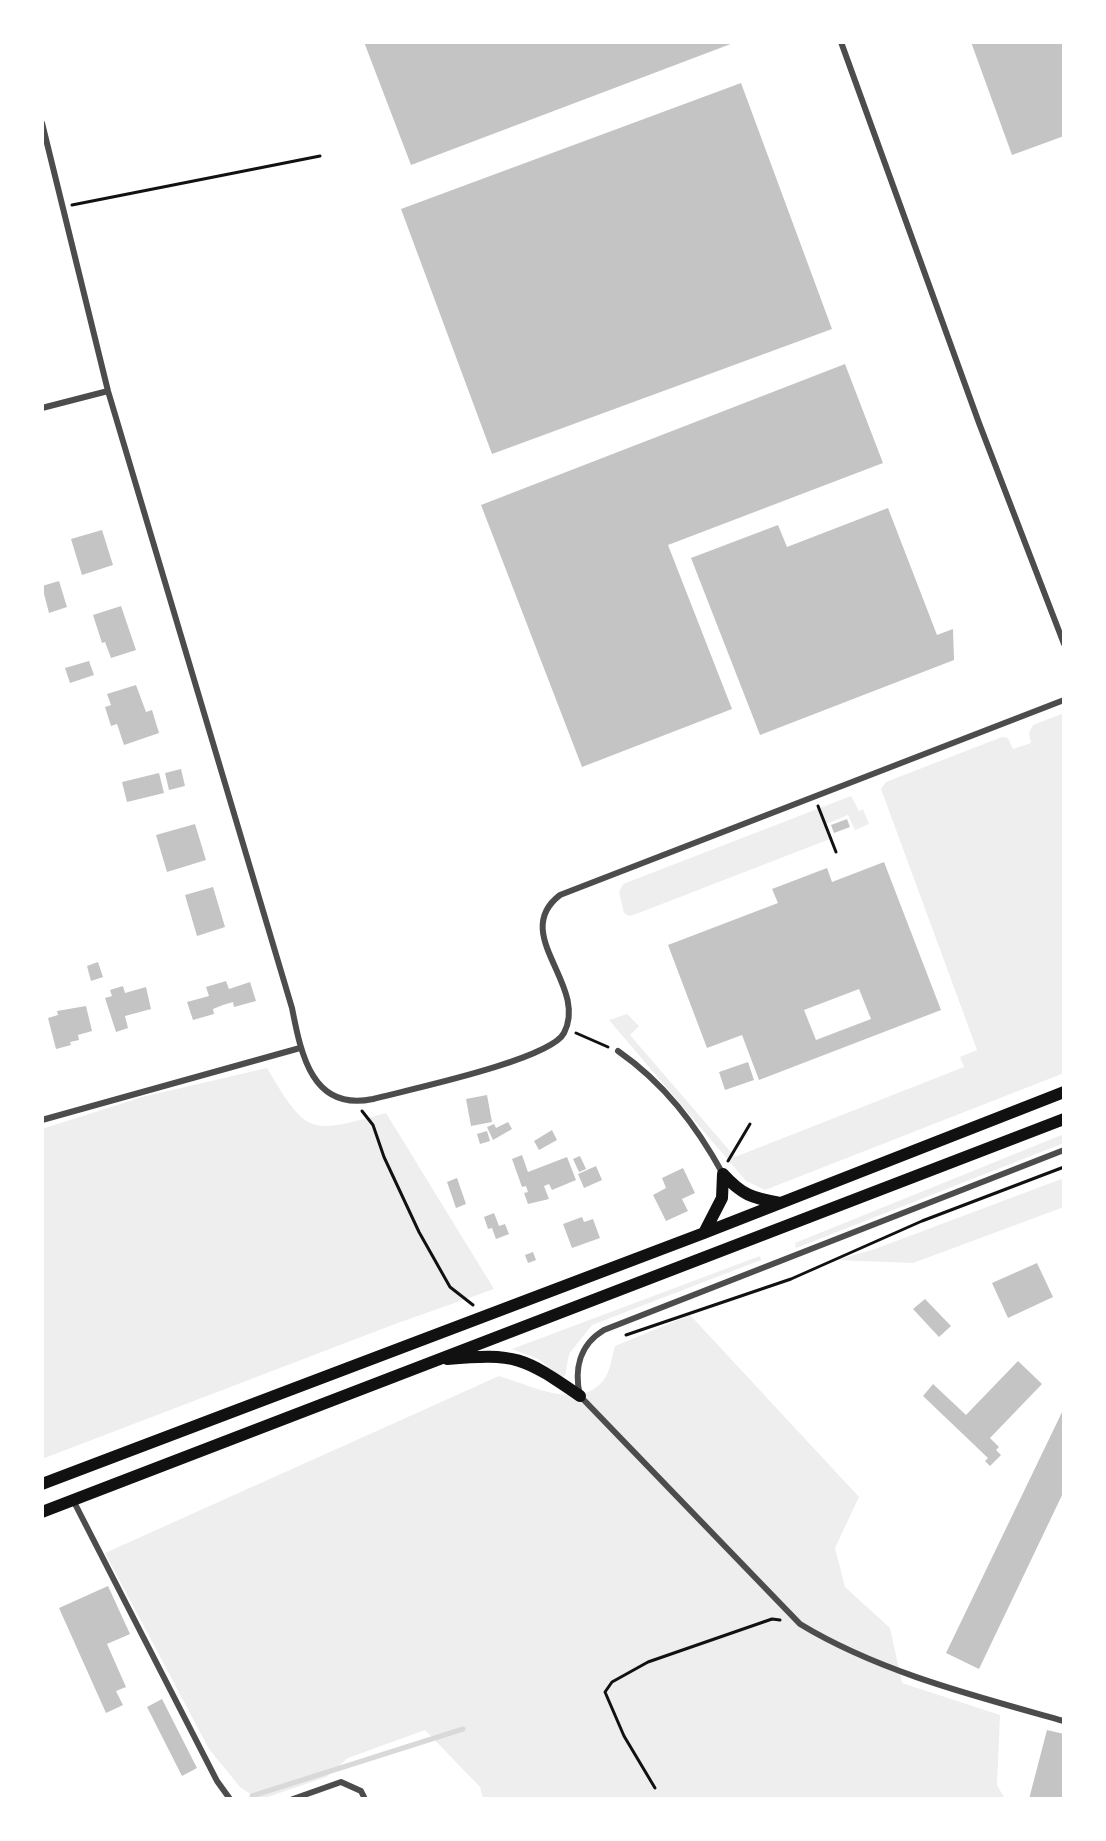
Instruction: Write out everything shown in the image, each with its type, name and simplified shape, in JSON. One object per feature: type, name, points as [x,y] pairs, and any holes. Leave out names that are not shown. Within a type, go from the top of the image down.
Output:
[{"type":"highway","points":[[42,1485],[704,1233],[1064,1092]]},
{"type":"highway","points":[[42,1512],[431,1360],[1064,1119]]},
{"type":"highway","points":[[722,1173],[739,1191],[758,1199],[781,1203]]},
{"type":"highway","points":[[704,1233],[722,1198],[722,1173]]},
{"type":"highway","points":[[431,1360],[491,1355],[511,1356],[532,1364],[580,1396]]},
{"type":"street","points":[[841,42],[979,423],[1064,644]]},
{"type":"street","points":[[42,123],[108,391],[292,1008],[300,1048],[320,1086],[328,1094],[356,1103],[516,1061],[558,1042],[566,1029],[569,1013],[567,999],[546,945],[542,926],[545,909],[560,895],[1064,700]]},
{"type":"street","points":[[42,408],[108,391]]},
{"type":"street","points":[[42,1120],[300,1048]]},
{"type":"street","points":[[618,1051],[645,1070],[667,1091],[706,1144],[722,1173]]},
{"type":"street","points":[[1064,1150],[604,1330],[589,1342],[580,1358],[576,1379],[580,1396],[800,1624],[823,1638],[891,1668],[1064,1721]]},
{"type":"street","points":[[73,1499],[217,1781],[230,1799]]},
{"type":"street","points":[[293,1799],[340,1782],[361,1791],[365,1799]]},
{"type":"path","points":[[62,208],[320,156]]},
{"type":"path","points":[[815,796],[836,852]]},
{"type":"path","points":[[566,1029],[618,1051]]},
{"type":"path","points":[[356,1103],[373,1125],[384,1157],[414,1221],[450,1287],[486,1315]]},
{"type":"path","points":[[722,1173],[750,1124]]},
{"type":"path","points":[[619,1338],[791,1279],[922,1221],[1064,1167]]},
{"type":"path","points":[[655,1788],[624,1736],[605,1692],[612,1683],[648,1662],[772,1619],[800,1624]]},
{"type":"shaded area","points":[[1064,713],[1064,1073],[765,1190],[746,1181],[609,1020],[627,1014],[639,1026],[630,1035],[735,1157],[964,1067],[960,1057],[977,1050],[881,789],[886,782],[1002,737],[1008,738],[1013,749],[1031,743],[1029,733],[1033,725]]},
{"type":"shaded area","points":[[851,796],[859,811],[863,809],[869,824],[855,830],[848,815],[824,825],[830,839],[636,914],[629,916],[624,913],[619,892],[623,884]]},
{"type":"shaded area","points":[[267,1068],[292,1107],[303,1118],[314,1124],[326,1126],[342,1124],[386,1113],[494,1289],[395,1324],[42,1459],[42,1129],[142,1097]]},
{"type":"shaded area","points":[[1064,1134],[1064,1143],[796,1248],[795,1243]]},
{"type":"shaded area","points":[[1064,1178],[1064,1207],[913,1263],[836,1260],[875,1249]]},
{"type":"shaded area","points":[[760,1256],[761,1260],[592,1325],[569,1354],[565,1376],[561,1377],[538,1359],[512,1349]]},
{"type":"shaded area","points":[[690,1315],[859,1497],[835,1548],[845,1587],[890,1628],[902,1683],[1000,1715],[997,1785],[1005,1799],[483,1799],[480,1787],[425,1730],[348,1758],[326,1777],[262,1799],[258,1799],[240,1787],[209,1749],[105,1553],[499,1376],[553,1393],[581,1394],[593,1390],[605,1378],[615,1346]]},
{"type":"building","points":[[364,42],[736,42],[411,165]]},
{"type":"building","points":[[971,42],[1064,42],[1064,136],[1012,155]]},
{"type":"building","points":[[741,83],[832,329],[492,454],[401,209]]},
{"type":"building","points":[[845,364],[883,463],[668,545],[732,709],[582,767],[481,505]]},
{"type":"building","points":[[888,508],[937,635],[953,629],[954,660],[760,735],[691,558],[778,525],[787,547]]},
{"type":"building","points":[[102,530],[113,565],[82,575],[71,539]]},
{"type":"building","points":[[59,581],[67,607],[49,613],[42,586]]},
{"type":"building","points":[[121,606],[136,650],[111,658],[105,642],[102,643],[93,615]]},
{"type":"building","points":[[89,661],[94,675],[70,683],[65,668]]},
{"type":"building","points":[[136,685],[146,712],[152,710],[159,733],[124,745],[117,724],[111,726],[105,707],[111,705],[107,694]]},
{"type":"building","points":[[181,769],[185,786],[169,790],[165,773]]},
{"type":"building","points":[[159,773],[164,793],[127,802],[122,782]]},
{"type":"building","points":[[847,819],[850,827],[834,833],[831,825]]},
{"type":"building","points":[[195,824],[206,860],[167,872],[156,835]]},
{"type":"building","points":[[884,862],[941,1010],[759,1080],[742,1035],[707,1048],[668,945],[778,903],[772,889],[827,868],[832,882]],"holes":[[[859,989],[871,1019],[816,1040],[804,1010]]]},
{"type":"building","points":[[213,887],[225,927],[197,936],[185,895]]},
{"type":"building","points":[[98,962],[103,977],[91,981],[87,966]]},
{"type":"building","points":[[226,981],[229,989],[250,982],[256,1001],[234,1007],[233,1002],[223,1005],[213,1009],[214,1014],[193,1020],[187,1002],[209,996],[206,987]]},
{"type":"building","points":[[123,986],[125,993],[146,987],[151,1009],[125,1016],[128,1028],[116,1032],[105,998],[112,996],[110,990]]},
{"type":"building","points":[[86,1006],[92,1031],[78,1035],[79,1040],[70,1042],[71,1045],[56,1049],[48,1018],[58,1015],[57,1011]]},
{"type":"building","points":[[748,1062],[754,1080],[725,1090],[719,1072]]},
{"type":"building","points":[[487,1095],[492,1122],[471,1126],[466,1099]]},
{"type":"building","points":[[508,1122],[512,1129],[493,1140],[487,1127],[494,1124],[496,1128]]},
{"type":"building","points":[[552,1130],[557,1140],[539,1150],[534,1141]]},
{"type":"building","points":[[487,1131],[490,1141],[480,1144],[477,1134]]},
{"type":"building","points":[[522,1155],[528,1172],[567,1157],[576,1180],[552,1190],[549,1184],[544,1186],[549,1199],[528,1204],[524,1193],[528,1192],[526,1186],[522,1187],[512,1159]]},
{"type":"building","points":[[580,1156],[586,1169],[579,1172],[573,1159]]},
{"type":"building","points":[[596,1166],[602,1180],[584,1188],[578,1174]]},
{"type":"building","points":[[683,1168],[695,1193],[682,1199],[688,1211],[666,1221],[653,1195],[666,1188],[662,1178]]},
{"type":"building","points":[[457,1178],[466,1204],[456,1208],[447,1182]]},
{"type":"building","points":[[494,1213],[499,1226],[505,1224],[509,1234],[496,1239],[492,1228],[488,1229],[484,1217]]},
{"type":"building","points":[[582,1217],[584,1222],[593,1219],[600,1238],[572,1248],[563,1224]]},
{"type":"building","points":[[533,1252],[536,1260],[528,1263],[525,1255]]},
{"type":"building","points":[[1037,1263],[1053,1297],[1008,1318],[992,1283]]},
{"type":"building","points":[[925,1299],[951,1326],[939,1337],[913,1309]]},
{"type":"building","points":[[1018,1361],[1042,1384],[990,1438],[999,1447],[996,1450],[1001,1455],[990,1466],[985,1461],[988,1458],[923,1396],[933,1384],[966,1415]]},
{"type":"building","points":[[1064,1408],[1064,1491],[979,1669],[946,1653]]},
{"type":"building","points":[[108,1586],[130,1634],[107,1644],[126,1687],[116,1691],[123,1705],[106,1713],[59,1608]]},
{"type":"building","points":[[162,1699],[197,1768],[182,1776],[147,1707]]},
{"type":"building","points":[[1047,1730],[1064,1734],[1064,1799],[1029,1799]]},
{"type":"waterway","points":[[252,1796],[463,1729]]}]
